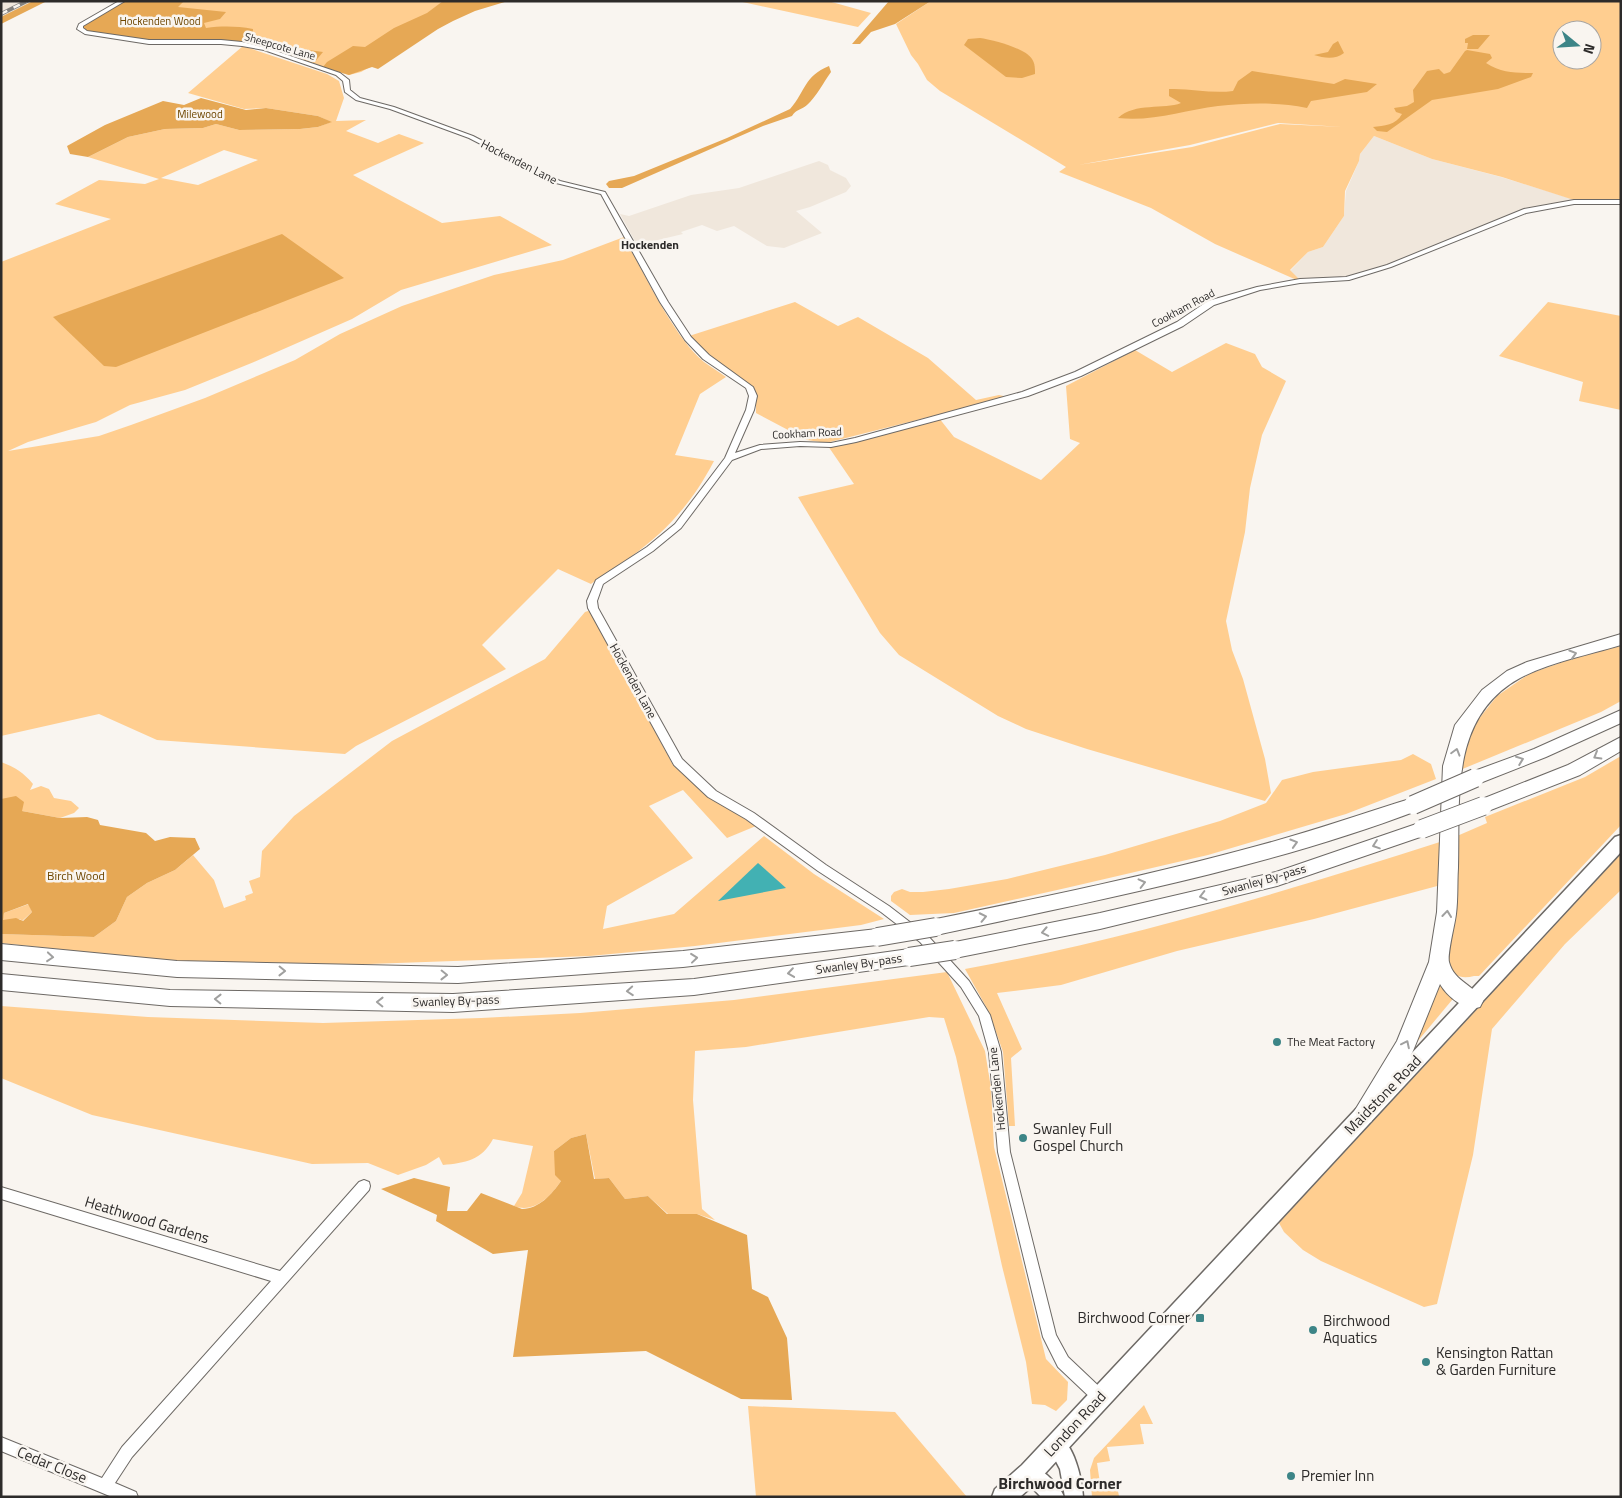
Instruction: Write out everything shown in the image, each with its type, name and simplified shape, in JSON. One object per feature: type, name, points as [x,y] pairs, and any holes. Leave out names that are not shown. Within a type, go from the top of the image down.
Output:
[{"type":"highway","points":[[1363,1115],[1406,1045],[1439,962],[1447,912],[1452,766],[1464,725],[1488,694],[1513,675],[1533,666],[1621,639]]},
{"type":"highway","name":"Swanley By-pass","points":[[1,952],[177,969],[458,975],[683,959],[877,937],[1087,896],[1247,857],[1383,816],[1413,805],[1540,753],[1621,716]]},
{"type":"highway","name":"Swanley By-pass","points":[[1,982],[170,998],[453,1003],[694,987],[909,957],[956,950],[1100,921],[1277,878],[1484,806],[1574,770],[1621,743]]},
{"type":"highway","points":[[1439,962],[1452,986],[1473,1001]]},
{"type":"main road","name":"Maidstone Road","points":[[1145,1349],[1621,841]]},
{"type":"main road","name":"London Road","points":[[1003,1497],[1030,1473],[1145,1349]]},
{"type":"street","name":"Sheepcote Lane","points":[[123,1],[88,19],[80,25],[80,29],[85,32],[149,42],[221,42],[254,46],[338,74],[346,80]]},
{"type":"street","name":"Hockenden Lane","points":[[346,80],[347,91],[358,99],[392,108],[471,137],[558,182],[603,193],[664,302],[688,338],[706,357],[749,387],[752,396],[750,410],[729,458],[678,526],[650,549],[600,582],[592,601],[593,608],[678,762],[712,794],[750,816],[822,868],[885,909],[924,939],[965,984],[984,1015],[995,1052],[1004,1152],[1050,1337],[1062,1362],[1100,1397]]},
{"type":"street","name":"Cookham Road","points":[[729,458],[760,447],[800,444],[831,445],[856,440],[1025,394],[1078,374],[1180,324],[1211,303],[1258,288],[1300,281],[1347,279],[1389,266],[1524,211],[1574,202],[1621,202]]},
{"type":"street","name":"Cookham Road","points":[[738,439],[760,447]]},
{"type":"street","points":[[105,1486],[127,1452],[364,1186]]},
{"type":"street","name":"Heathwood Gardens","points":[[1,1193],[283,1278]]},
{"type":"street","name":"Cedar Close","points":[[1,1444],[130,1496]]},
{"type":"street","points":[[1056,1444],[1065,1456],[1074,1487],[1074,1497]]},
{"type":"street","points":[[1030,1473],[1055,1497]]},
{"type":"shaded area","points":[[1,1],[45,1],[1,24]]},
{"type":"shaded area","points":[[124,1],[499,1],[471,10],[361,72],[349,75],[242,42]]},
{"type":"shaded area","points":[[738,1],[828,1],[871,13],[858,27]]},
{"type":"shaded area","points":[[931,1],[1621,1],[1621,199],[1574,200],[1502,177],[1432,159],[1374,136],[1360,154],[1359,161],[1345,191],[1344,216],[1323,247],[1308,252],[1290,270],[1301,281],[1299,281],[1215,244],[1151,208],[1059,172],[1066,167],[940,91],[927,80],[911,55],[896,24]],"holes":[[[1278,123],[1343,127],[1280,124],[1192,147],[1078,165],[1190,145]]]},
{"type":"shaded area","points":[[243,46],[327,74],[339,81],[344,98],[336,121],[366,120],[346,131],[378,143],[399,134],[424,143],[353,175],[442,223],[500,216],[552,245],[401,290],[352,319],[254,362],[185,390],[130,405],[96,422],[28,442],[8,451],[99,436],[131,425],[205,398],[295,360],[340,334],[402,306],[494,275],[563,260],[624,237],[670,321],[681,337],[704,362],[726,377],[700,394],[675,455],[714,461],[697,490],[667,527],[643,548],[591,584],[558,569],[482,645],[506,669],[356,746],[345,754],[157,740],[99,714],[1,736],[1,262],[111,219],[55,204],[99,180],[145,184],[159,179],[88,157],[128,137],[165,129],[203,128],[216,124],[239,130],[300,129],[318,127],[331,122],[318,116],[266,108],[244,109],[188,93]],"holes":[[[224,150],[258,160],[198,185],[161,178]]]},
{"type":"shaded area","points":[[1374,136],[1432,159],[1501,177],[1582,202],[1524,211],[1389,266],[1347,278],[1301,281],[1290,271],[1308,252],[1323,247],[1344,216],[1346,191],[1359,161],[1360,154]]},
{"type":"shaded area","points":[[819,161],[828,165],[830,170],[846,178],[851,186],[846,192],[796,211],[822,233],[784,248],[767,246],[734,226],[717,231],[702,225],[681,232],[683,234],[637,245],[620,214],[629,216],[691,195],[739,188]]},
{"type":"shaded area","points":[[795,302],[838,326],[858,317],[928,358],[976,400],[999,395],[1008,397],[826,443],[807,440],[756,413],[756,396],[710,358],[689,336]]},
{"type":"shaded area","points":[[1548,302],[1621,316],[1621,410],[1579,401],[1583,382],[1499,356]]},
{"type":"shaded area","points":[[1226,343],[1255,354],[1262,367],[1286,381],[1262,435],[1250,488],[1245,532],[1226,621],[1232,650],[1243,679],[1265,759],[1271,793],[1265,801],[1087,749],[1026,729],[998,716],[899,655],[880,633],[798,497],[854,484],[828,446],[939,418],[954,437],[1041,480],[1080,443],[1070,439],[1066,386],[1135,350],[1172,372]]},
{"type":"shaded area","points":[[585,612],[591,612],[673,765],[708,796],[756,826],[727,838],[683,790],[649,806],[693,858],[607,906],[603,929],[674,914],[764,836],[814,874],[884,919],[861,925],[695,946],[590,956],[341,965],[181,962],[1,943],[1,934],[94,937],[116,921],[127,897],[147,883],[175,870],[193,855],[214,880],[224,908],[246,900],[245,896],[253,893],[249,881],[260,877],[262,851],[294,816],[392,741],[545,659]]},
{"type":"shaded area","points":[[1621,646],[1621,701],[1601,712],[1460,770],[1474,725],[1497,696],[1529,674],[1571,659]]},
{"type":"shaded area","points":[[1413,754],[1431,764],[1436,779],[1346,814],[1208,855],[954,913],[910,915],[891,901],[891,896],[894,892],[902,889],[910,892],[923,892],[949,889],[1007,879],[1105,855],[1220,821],[1266,803],[1282,780],[1313,772],[1401,760]]},
{"type":"shaded area","points":[[1621,756],[1621,825],[1479,976],[1462,977],[1455,975],[1450,969],[1448,960],[1455,914],[1457,836],[1487,823],[1485,817],[1585,777]]},
{"type":"shaded area","points":[[1,762],[15,768],[26,777],[33,784],[30,790],[41,786],[49,789],[54,798],[71,801],[79,808],[74,813],[60,818],[22,811],[1,799]]},
{"type":"shaded area","points":[[1443,841],[1441,885],[1314,919],[1177,951],[1061,985],[997,993],[1022,1049],[1011,1058],[1015,1126],[1009,1126],[1003,1052],[989,1012],[965,969],[1086,944],[1206,913]]},
{"type":"shaded area","points":[[1621,854],[1621,890],[1565,944],[1492,1029],[1473,1155],[1437,1304],[1424,1307],[1321,1261],[1303,1250],[1284,1232],[1279,1223]]},
{"type":"shaded area","points":[[29,904],[32,912],[22,921],[20,919],[2,921],[4,913]]},
{"type":"shaded area","points":[[947,972],[985,1051],[991,1088],[994,1147],[1046,1359],[1068,1382],[1067,1400],[1056,1411],[1045,1405],[1032,1404],[1026,1362],[1002,1266],[956,1057],[944,1018],[929,1017],[746,1047],[695,1051],[693,1100],[702,1209],[715,1220],[697,1214],[668,1214],[648,1196],[625,1199],[609,1178],[595,1179],[586,1134],[571,1138],[554,1151],[561,1181],[547,1198],[535,1206],[521,1208],[514,1206],[522,1193],[533,1146],[493,1139],[484,1152],[472,1159],[443,1165],[439,1157],[426,1165],[398,1175],[368,1163],[312,1164],[92,1115],[1,1078],[1,1006],[148,1017],[323,1023],[481,1018],[580,1013],[734,1000]]},
{"type":"shaded area","points":[[1435,980],[1457,994],[1417,1042],[1410,1040]]},
{"type":"shaded area","points":[[1144,1405],[1153,1424],[1140,1424],[1144,1444],[1107,1447],[1110,1461],[1097,1463],[1100,1483],[1116,1482],[1119,1496],[1092,1497],[1090,1470],[1094,1458]]},
{"type":"shaded area","points":[[748,1406],[895,1412],[967,1497],[756,1497]]},
{"type":"green space","points":[[33,1],[47,1],[1,24],[1,17]]},
{"type":"green space","name":"Hockenden Wood","points":[[123,1],[184,1],[178,7],[226,12],[220,19],[204,23],[206,28],[241,27],[253,29],[253,37],[280,46],[323,52],[313,64],[242,42],[150,41],[86,32],[81,29],[82,25]]},
{"type":"green space","points":[[443,1],[508,1],[475,11],[453,21],[378,69],[372,67],[349,75],[323,67],[327,62],[353,46],[365,47],[394,28],[427,13]]},
{"type":"green space","points":[[889,1],[931,1],[895,24],[871,32],[860,44],[852,44]]},
{"type":"green space","points":[[1473,35],[1490,35],[1478,49],[1467,49],[1468,43],[1465,43],[1465,39]]},
{"type":"green space","points":[[980,38],[1023,51],[1032,59],[1035,66],[1035,74],[1022,78],[1006,77],[964,45],[968,39]]},
{"type":"green space","points":[[1338,41],[1344,53],[1341,55],[1329,58],[1314,55],[1328,52],[1333,44]]},
{"type":"green space","points":[[1467,50],[1490,54],[1492,58],[1486,63],[1503,71],[1533,73],[1531,77],[1498,89],[1432,100],[1387,132],[1377,131],[1373,127],[1396,121],[1402,114],[1396,112],[1394,108],[1407,106],[1414,102],[1413,90],[1427,71],[1439,69],[1444,74],[1450,72]]},
{"type":"green space","points":[[829,66],[831,72],[817,94],[807,105],[792,116],[763,126],[622,188],[609,188],[606,184],[609,181],[634,176],[727,138],[790,109],[810,79]]},
{"type":"green space","points":[[1252,71],[1334,84],[1345,79],[1377,84],[1367,92],[1311,101],[1307,108],[1274,104],[1240,104],[1156,117],[1118,118],[1125,113],[1141,108],[1181,103],[1169,96],[1169,89],[1233,91],[1238,81]]},
{"type":"green space","name":"Milewood","points":[[201,98],[246,110],[266,108],[318,116],[332,122],[318,127],[300,129],[239,130],[216,124],[203,128],[165,129],[128,137],[88,157],[70,154],[67,146],[105,125],[163,101],[184,105]]},
{"type":"green space","points":[[282,234],[344,278],[116,367],[104,366],[53,317]]},
{"type":"green space","name":"Birch Wood","points":[[16,796],[24,802],[22,811],[60,818],[87,817],[98,820],[100,825],[146,833],[155,841],[170,837],[195,838],[200,849],[175,870],[147,883],[127,897],[116,921],[94,937],[1,934],[1,799]],"holes":[[[28,904],[32,912],[23,921],[16,918],[3,920],[4,913]]]},
{"type":"green space","points":[[586,1134],[594,1179],[609,1178],[625,1199],[648,1196],[667,1214],[697,1214],[747,1235],[752,1289],[768,1297],[787,1338],[792,1400],[741,1399],[646,1351],[513,1357],[528,1250],[493,1254],[436,1221],[437,1215],[381,1189],[414,1178],[450,1187],[447,1211],[467,1211],[481,1193],[522,1209],[528,1208],[544,1200],[561,1181],[555,1175],[554,1151],[571,1138]]},
{"type":"water","points":[[758,863],[786,888],[718,901]]},
{"type":"railway","points":[[1,14],[27,1]]},
{"type":"place","name":"The Meat Factory","points":[[1277,1042]]},
{"type":"place","name":"Swanley Full Gospel Church","points":[[1023,1138]]},
{"type":"place","name":"Birchwood Corner","points":[[1200,1318]]},
{"type":"place","name":"Birchwood Aquatics","points":[[1313,1330]]},
{"type":"place","name":"Kensington Rattan & Garden Furniture","points":[[1426,1362]]},
{"type":"place","name":"Premier Inn","points":[[1291,1476]]},
{"type":"district","name":"Hockenden","points":[[650,245]]},
{"type":"district","name":"Birchwood Corner","points":[[1060,1483]]}]
